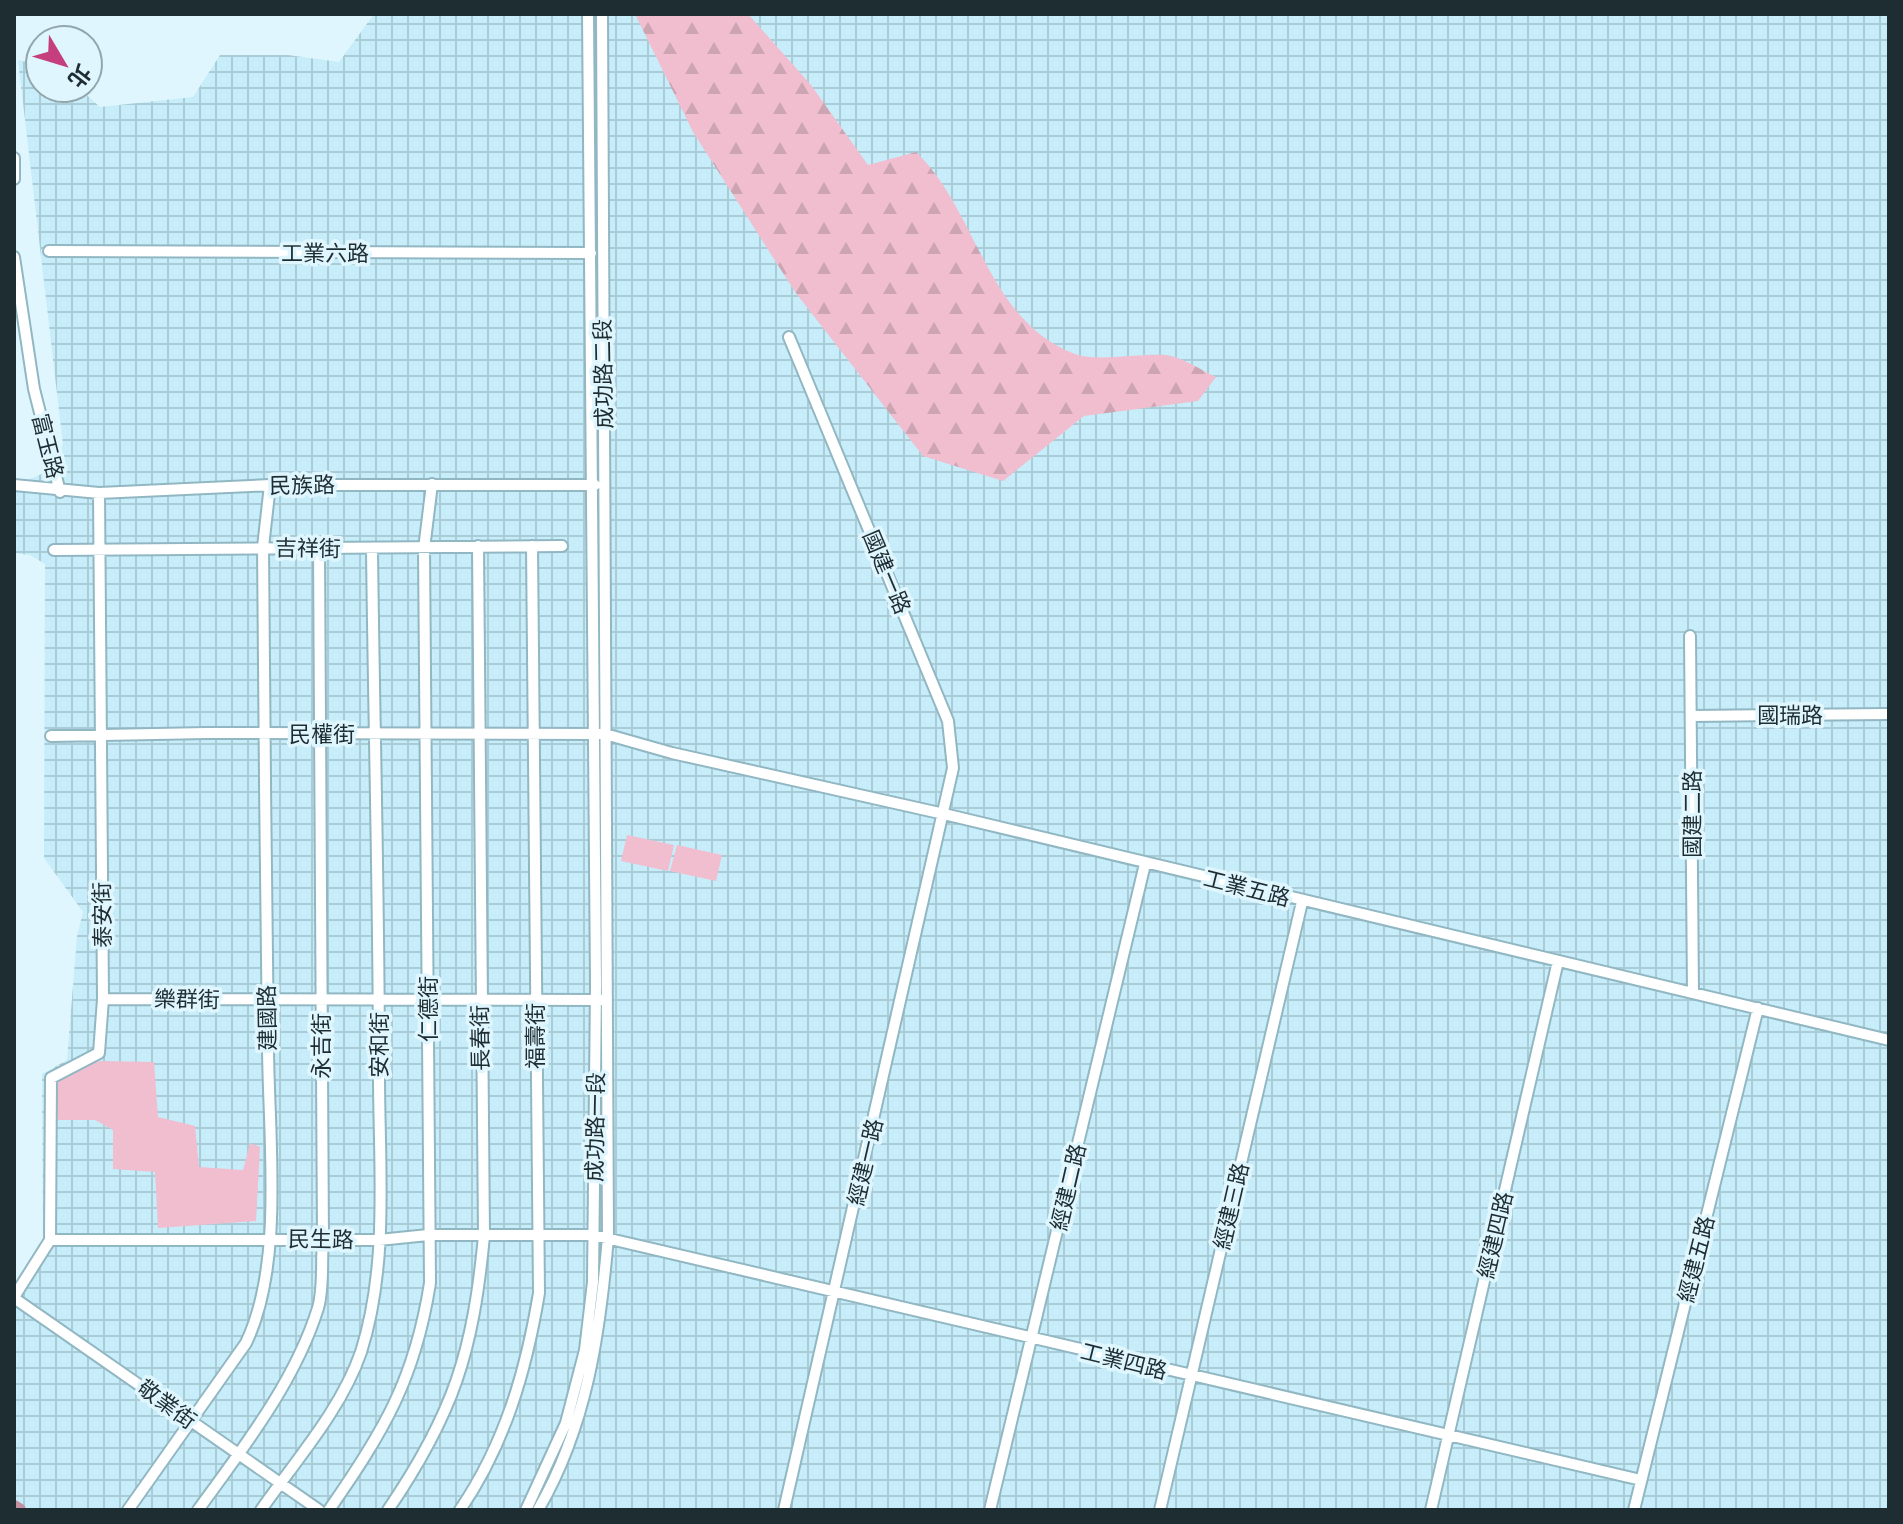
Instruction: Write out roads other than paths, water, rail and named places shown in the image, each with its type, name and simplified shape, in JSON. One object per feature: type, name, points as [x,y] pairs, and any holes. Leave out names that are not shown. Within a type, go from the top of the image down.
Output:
[{"type":"street","name":"成功路二段","points":[[588,14],[593,733]]},
{"type":"street","name":"成功路二段","points":[[602,14],[605,734]]},
{"type":"street","points":[[14,158],[14,179]]},
{"type":"street","name":"工業六路","points":[[49,251],[601,252]]},
{"type":"street","name":"富玉路","points":[[14,257],[34,389],[60,492]]},
{"type":"street","name":"國建一路","points":[[789,337],[948,721],[953,768],[944,814]]},
{"type":"street","points":[[591,483],[604,489]]},
{"type":"street","name":"民族路","points":[[14,485],[60,492],[99,493],[270,485],[591,483]]},
{"type":"street","name":"仁德街","points":[[329,1510],[372,1449],[412,1367],[430,1283],[428,734],[424,549],[432,484]]},
{"type":"street","name":"建國路","points":[[128,1510],[246,1343],[259,1317],[266,1281],[269,1239],[263,547],[270,485]]},
{"type":"street","name":"泰安街","points":[[50,1240],[50,1082],[56,1073],[99,1053],[103,999],[102,550],[99,493]]},
{"type":"street","name":"長春街","points":[[388,1510],[434,1438],[462,1371],[479,1292],[484,1236],[479,999],[478,546]]},
{"type":"street","name":"福壽街","points":[[460,1510],[488,1467],[519,1386],[539,1293],[532,546]]},
{"type":"street","name":"吉祥街","points":[[54,550],[562,546]]},
{"type":"street","name":"永吉街","points":[[198,1510],[239,1454],[305,1343],[319,1305],[323,1240],[319,549]]},
{"type":"street","name":"安和街","points":[[261,1510],[336,1405],[352,1375],[375,1299],[379,1240],[379,999],[372,549]]},
{"type":"street","name":"國建二路","points":[[1690,636],[1693,993]]},
{"type":"street","name":"國瑞路","points":[[1691,716],[1889,714]]},
{"type":"street","name":"成功路一段","points":[[538,1510],[570,1440],[585,1396],[598,1344],[608,1237],[593,733]]},
{"type":"street","name":"工業五路","points":[[605,734],[672,753],[944,814],[1889,1040]]},
{"type":"street","name":"民權街","points":[[51,736],[605,734]]},
{"type":"street","name":"成功路一段","points":[[526,1510],[566,1423],[589,1320],[601,1000],[605,734]]},
{"type":"street","name":"經建一路","points":[[784,1510],[944,814]]},
{"type":"street","name":"經建二路","points":[[990,1510],[1145,864]]},
{"type":"street","name":"經建三路","points":[[1160,1510],[1302,902]]},
{"type":"street","name":"經建四路","points":[[1431,1510],[1558,961]]},
{"type":"street","name":"樂群街","points":[[103,999],[601,1000]]},
{"type":"street","name":"經建五路","points":[[1634,1510],[1758,1008]]},
{"type":"street","name":"民生路","points":[[50,1240],[379,1240],[428,1235],[608,1237]]},
{"type":"street","name":"工業四路","points":[[608,1237],[1191,1377],[1641,1480]]},
{"type":"street","points":[[14,1297],[50,1240]]},
{"type":"street","name":"敬業街","points":[[14,1297],[319,1510]]},
{"type":"waterway","points":[[14,1507],[19,1510]]}]
